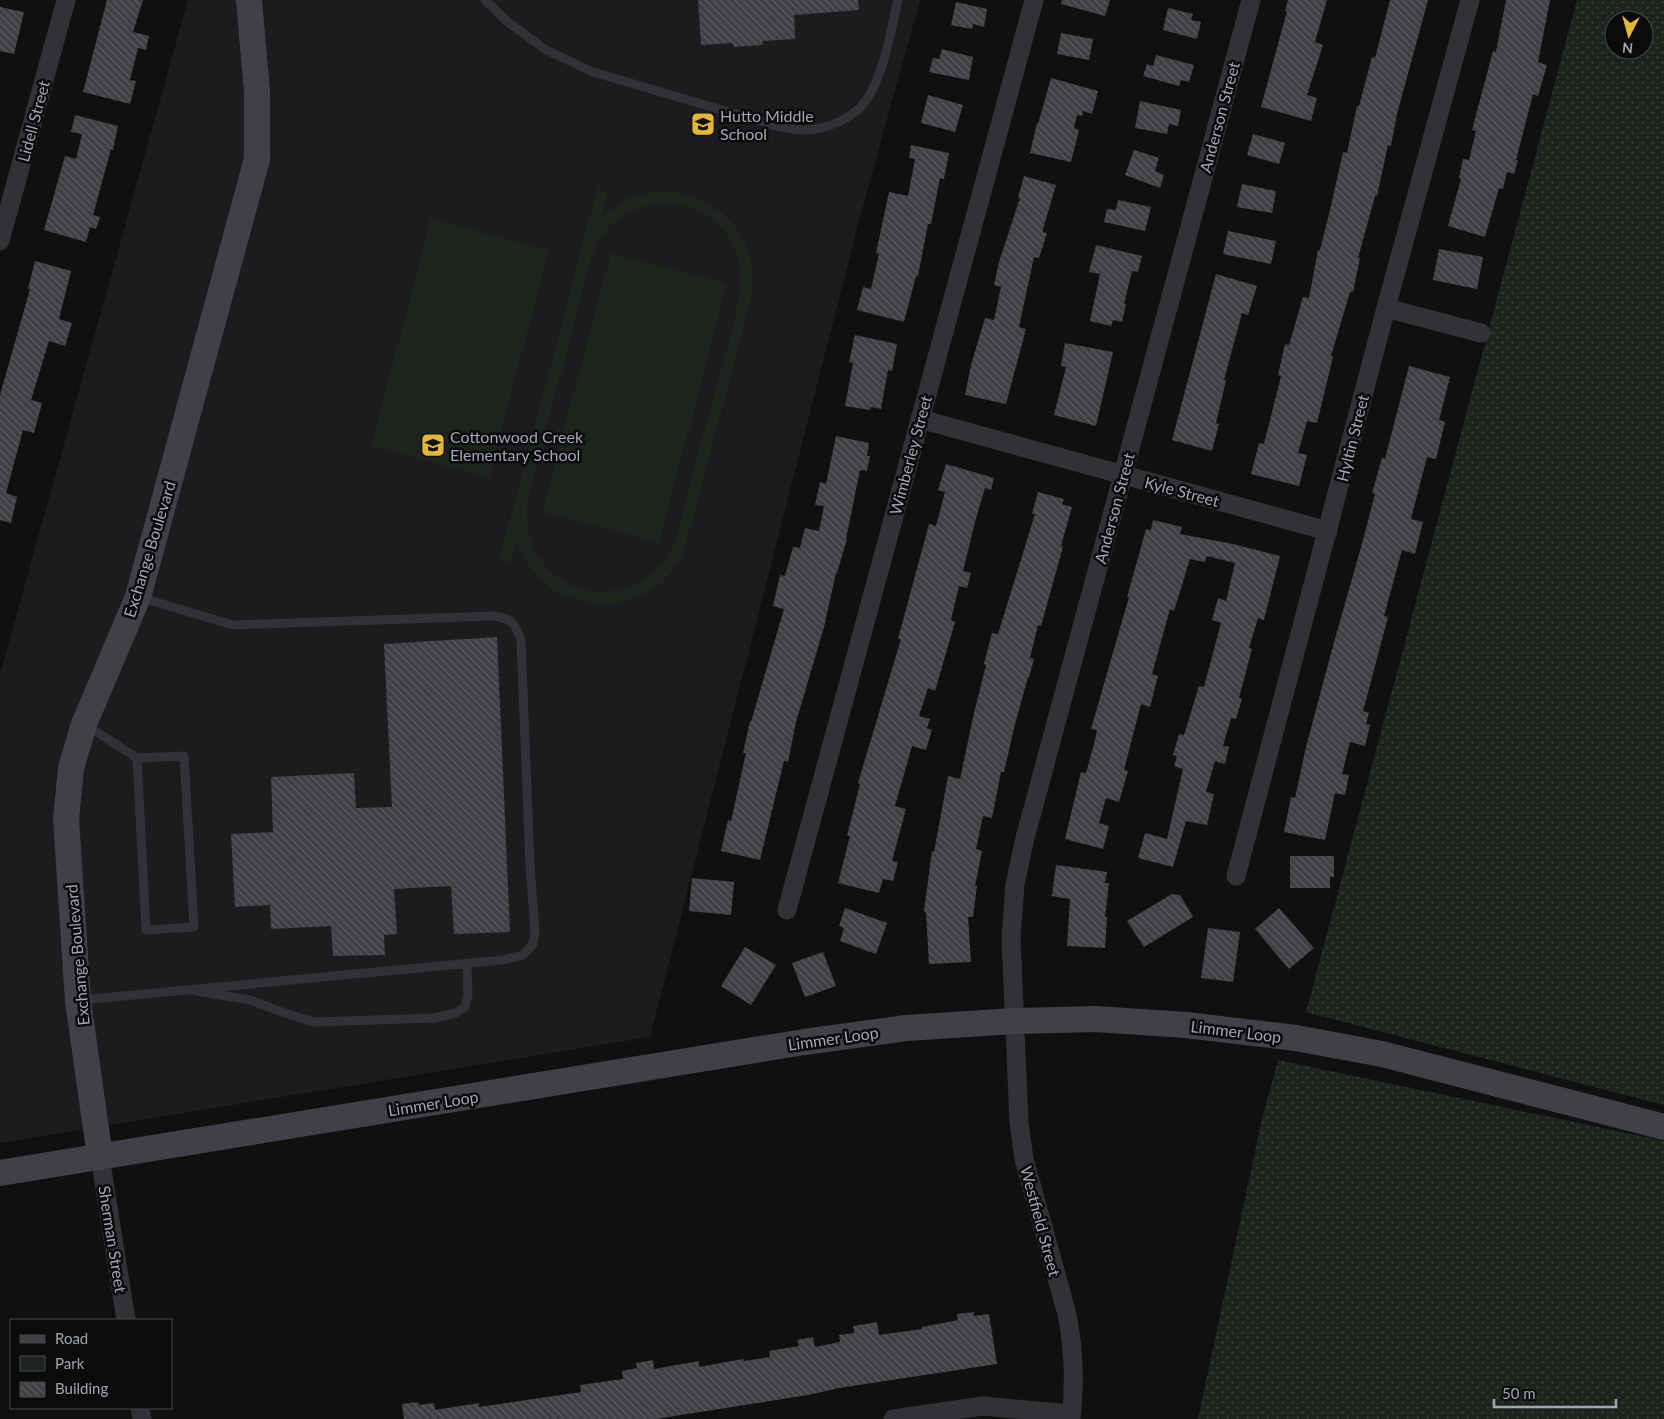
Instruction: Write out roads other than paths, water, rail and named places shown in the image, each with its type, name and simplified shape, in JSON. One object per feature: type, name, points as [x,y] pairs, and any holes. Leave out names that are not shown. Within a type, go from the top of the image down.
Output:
[{"type":"street","name":"Lidell Street","points":[[0,241],[66,0]]},
{"type":"street","name":"Exchange Boulevard","points":[[100,1157],[78,1001],[66,819],[71,768],[84,724],[138,597],[256,160],[256,92],[249,0]]},
{"type":"street","name":"Wimberley Street","points":[[787,910],[1034,0]]},
{"type":"street","name":"Anderson Street","points":[[1015,1021],[1011,938],[1016,884],[1025,838],[1251,0]]},
{"type":"street","name":"Hyltin Street","points":[[1236,876],[1386,308],[1470,0]]},
{"type":"street","points":[[1386,308],[1482,333]]},
{"type":"street","name":"Kyle Street","points":[[920,419],[1328,531]]},
{"type":"street","name":"Limmer Loop","points":[[0,1173],[804,1042],[906,1028],[1015,1021],[1096,1019],[1186,1025],[1296,1038],[1382,1054],[1664,1127]]},
{"type":"street","name":"Westfield Street","points":[[1015,1021],[1019,1122],[1024,1159],[1067,1314],[1072,1339],[1073,1382],[1071,1416]]},
{"type":"street","name":"Sherman Street","points":[[100,1157],[126,1319]]},
{"type":"street","points":[[893,1419],[983,1406],[1071,1416]]},
{"type":"lane","points":[[485,0],[508,22],[546,50],[593,72],[773,126],[803,130],[827,126],[850,116],[867,100],[878,77],[898,0]]},
{"type":"lane","points":[[78,1001],[503,960],[523,955],[532,944],[535,931],[521,640],[514,624],[507,618],[494,616],[233,626],[138,597]]},
{"type":"lane","points":[[84,724],[137,758],[184,756],[194,926],[146,930],[137,758]]},
{"type":"lane","points":[[190,990],[210,995],[250,1000],[314,1022],[434,1018],[456,1013],[465,1006],[468,995],[467,963]]},
{"type":"place","name":"Hutto Middle School","points":[[703,124]]},
{"type":"place","name":"Cottonwood Creek Elementary School","points":[[433,445]]}]
